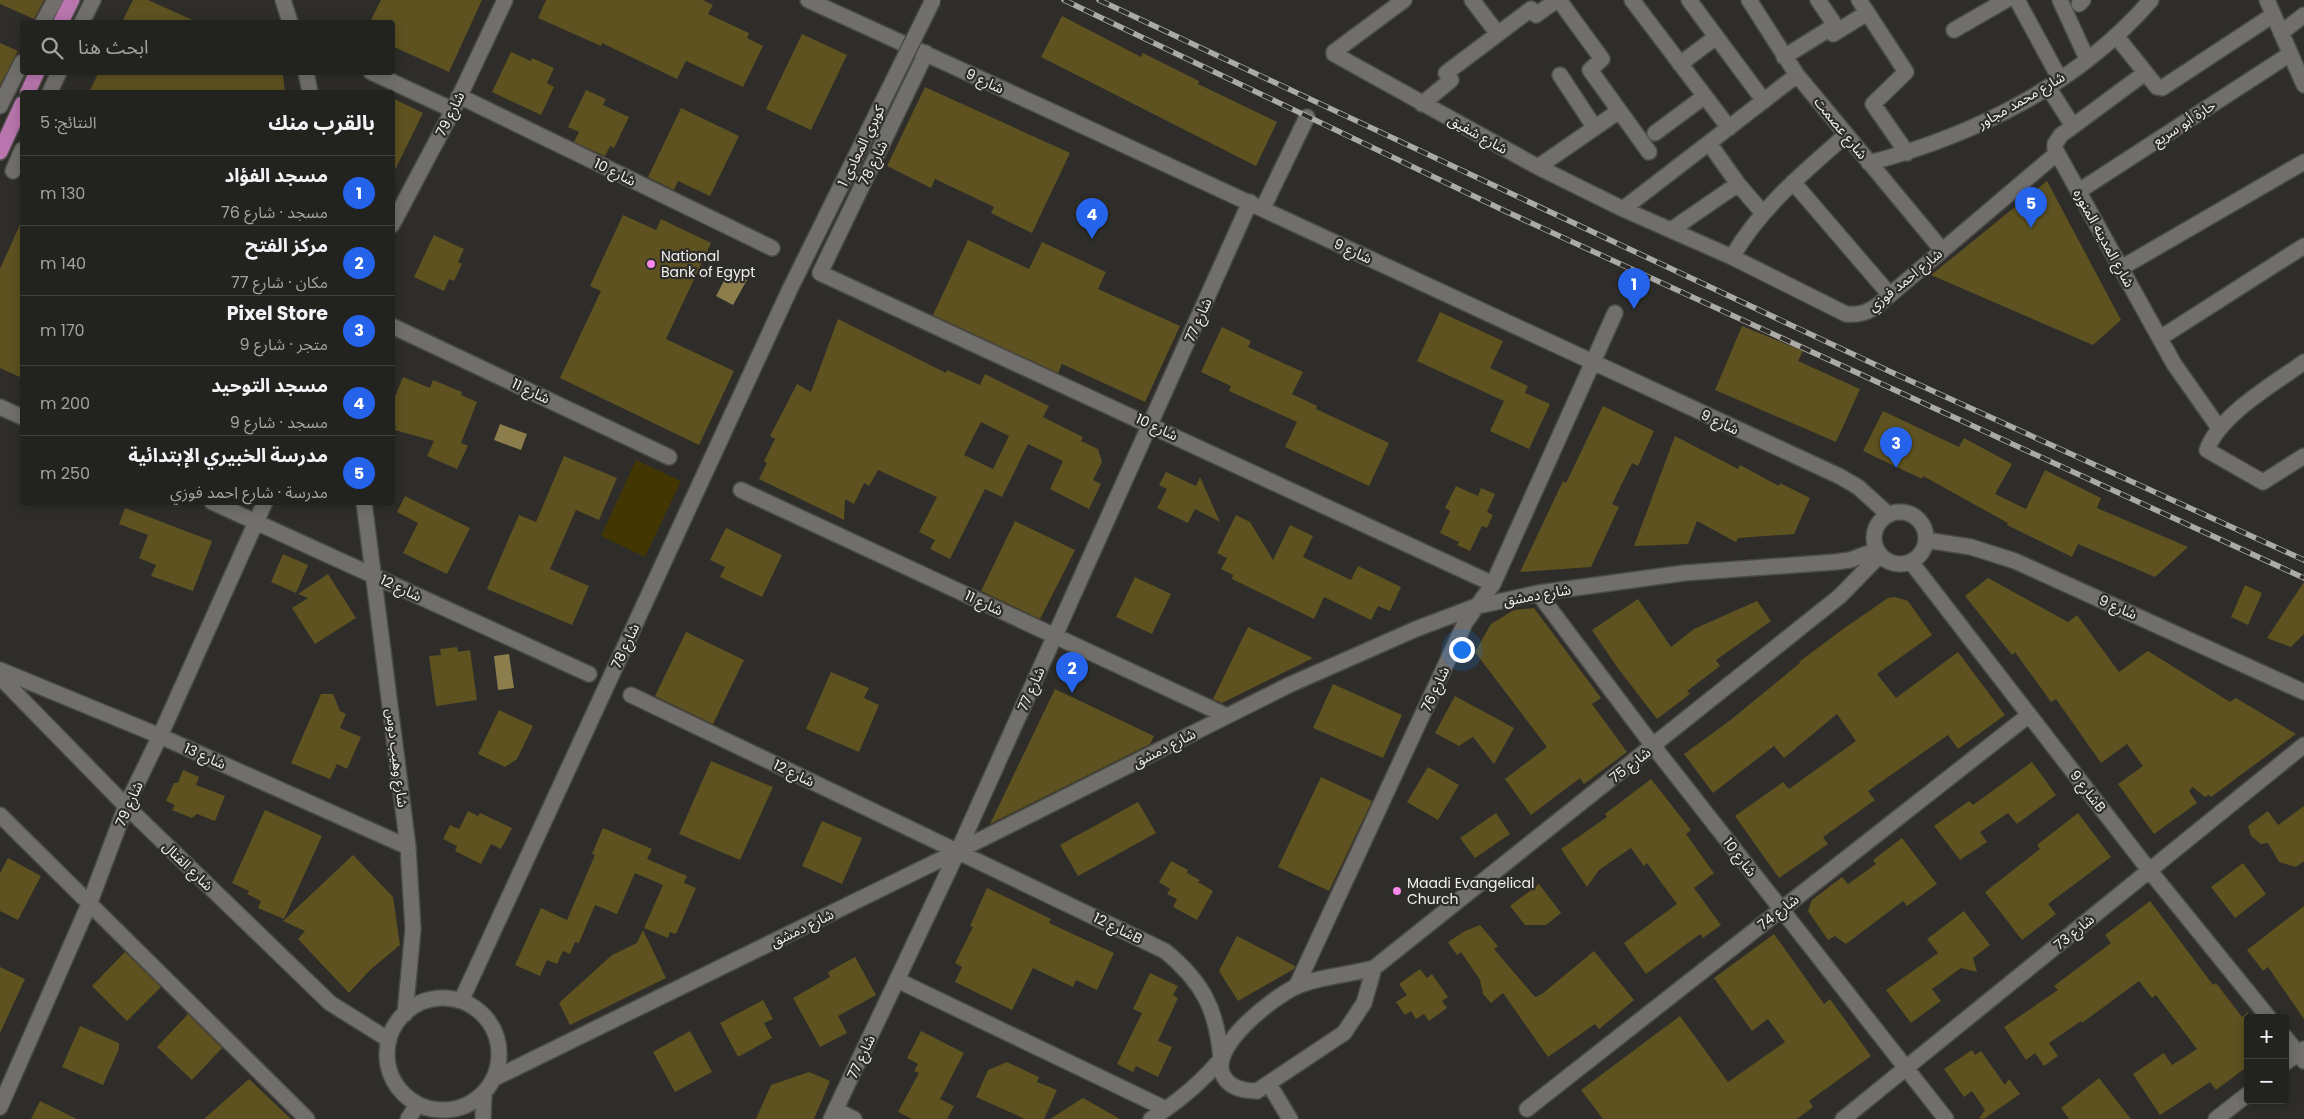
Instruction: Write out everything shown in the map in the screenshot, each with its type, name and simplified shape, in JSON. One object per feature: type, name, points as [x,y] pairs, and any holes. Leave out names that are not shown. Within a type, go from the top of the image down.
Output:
[{"type":"main road","points":[[62,20],[72,0]]},
{"type":"main road","points":[[29,90],[36,75]]},
{"type":"main road","points":[[0,152],[20,108]]},
{"type":"street","points":[[44,20],[55,0]]},
{"type":"street","points":[[83,20],[93,0]]},
{"type":"street","name":"شارع 79","points":[[395,219],[456,103],[504,0]]},
{"type":"street","name":"شارع 9","points":[[808,0],[1257,205],[1592,364],[1839,476],[1858,487],[1889,515]]},
{"type":"street","name":"كوبري المعادي 1","points":[[789,291],[933,0]]},
{"type":"street","name":"شارع شفيق","points":[[1404,0],[1334,52],[1334,55],[1538,167],[1623,209]]},
{"type":"street","points":[[1472,0],[1498,34]]},
{"type":"street","points":[[1422,104],[1451,80],[1446,73],[1531,9],[1536,15],[1558,0],[1602,59],[1590,70],[1649,152]]},
{"type":"street","points":[[1632,0],[1729,128]]},
{"type":"street","name":"شارع عصمت","points":[[1749,0],[1797,75],[1942,250]]},
{"type":"street","points":[[1818,0],[1833,22]]},
{"type":"street","points":[[1954,30],[2006,0]]},
{"type":"street","points":[[2018,0],[2073,126]]},
{"type":"street","points":[[2060,0],[2086,59]]},
{"type":"street","points":[[2267,0],[2304,85]]},
{"type":"street","name":"شارع محمد مجاور","points":[[1869,163],[1906,153],[1980,125],[2054,83],[2116,36],[2150,1]]},
{"type":"street","points":[[281,2],[289,20]]},
{"type":"street","points":[[1696,2],[1716,37],[1764,101]]},
{"type":"street","points":[[1784,57],[1829,29],[1833,34],[1863,6],[1906,72],[1873,104],[1906,153]]},
{"type":"street","points":[[2116,36],[2157,87],[2163,88],[2274,15]]},
{"type":"street","points":[[2281,33],[2304,15]]},
{"type":"street","points":[[1680,64],[1716,37]]},
{"type":"street","name":"شارع 78","points":[[820,273],[926,54]]},
{"type":"street","name":"حارة أبو سريع","points":[[2078,191],[2290,54]]},
{"type":"street","points":[[0,106],[20,66]]},
{"type":"street","points":[[2056,154],[2055,144],[2057,139],[2145,72]]},
{"type":"street","points":[[51,90],[58,75]]},
{"type":"street","points":[[307,75],[310,90]]},
{"type":"street","name":"شارع 10","points":[[379,75],[456,103],[772,248]]},
{"type":"street","points":[[1623,209],[1797,75]]},
{"type":"street","points":[[1560,76],[1595,128]]},
{"type":"street","points":[[1655,133],[1705,96]]},
{"type":"street","points":[[1538,167],[1620,111]]},
{"type":"street","name":"شارع 77","points":[[833,1114],[958,851],[1151,424],[1257,205],[1307,117]]},
{"type":"street","points":[[1732,256],[1762,212],[1846,134]]},
{"type":"street","points":[[1709,143],[1738,184],[1762,212]]},
{"type":"street","name":"شارع المدينه المنوره","points":[[2056,154],[2182,377],[2218,428]]},
{"type":"street","name":"شارع احمد فوزي","points":[[1623,209],[1732,256],[1846,314],[1857,315],[1868,312],[1890,295],[2056,154]]},
{"type":"street","points":[[13,171],[20,155]]},
{"type":"street","points":[[2121,268],[2304,162]]},
{"type":"street","points":[[1793,182],[1890,295]]},
{"type":"street","points":[[1672,230],[1738,184]]},
{"type":"street","points":[[2160,338],[2304,246]]},
{"type":"street","name":"شارع 10","points":[[820,273],[1151,424],[1493,584]]},
{"type":"street","name":"شارع 78","points":[[461,1000],[789,291]]},
{"type":"street","name":"شارع 76","points":[[1296,987],[1474,607],[1493,584],[1615,313]]},
{"type":"street","name":"شارع 11","points":[[395,327],[669,456]]},
{"type":"street","points":[[2304,362],[2218,428],[2207,450],[2263,482],[2304,456]]},
{"type":"street","points":[[0,407],[20,416]]},
{"type":"street","name":"شارع 11","points":[[741,490],[1227,716]]},
{"type":"street","name":"شارع 12","points":[[218,505],[589,674]]},
{"type":"street","name":"شارع 79","points":[[0,1108],[90,902],[126,806],[160,736],[264,505]]},
{"type":"street","name":"شارع وهيب دوس","points":[[364,505],[375,576],[408,847],[413,929],[405,1014]]},
{"type":"street","points":[[1900,512],[1910,514],[1919,520],[1924,529],[1926,540],[1924,549],[1911,562],[1894,563],[1879,553],[1874,542],[1877,526],[1889,515],[1900,512]]},
{"type":"street","name":"شارع 9","points":[[1926,540],[1971,547],[2015,561],[2304,692]]},
{"type":"street","name":"شارع دمشق","points":[[493,1079],[958,851],[1227,716],[1352,656],[1474,607],[1538,593],[1684,572],[1835,562],[1879,553]]},
{"type":"street","name":"شارع 75","points":[[1151,1119],[1202,1082],[1221,1059],[1233,1038],[1250,1019],[1296,987],[1374,968],[1840,596],[1879,553]]},
{"type":"street","name":"شارع 9B","points":[[1911,562],[2149,870],[2266,1014]]},
{"type":"street","name":"شارع 10","points":[[1538,593],[1781,910],[1946,1119]]},
{"type":"street","name":"شارع 13","points":[[0,670],[160,736],[408,847]]},
{"type":"street","name":"شارع القنال","points":[[0,677],[126,806],[330,1003],[389,1040]]},
{"type":"street","name":"شارع 12","points":[[631,695],[958,851]]},
{"type":"street","name":"شارع 74","points":[[1527,1109],[2029,714]]},
{"type":"street","name":"شارع 73","points":[[1844,1119],[2304,745]]},
{"type":"street","points":[[0,814],[307,1119]]},
{"type":"street","name":"شارع 12B","points":[[958,851],[1165,951],[1184,967],[1200,987],[1212,1009],[1221,1059]]},
{"type":"street","points":[[1221,1059],[1222,1073],[1230,1084],[1243,1091],[1257,1091],[1269,1084],[1344,1033],[1364,1003],[1374,968]]},
{"type":"street","points":[[897,980],[1166,1109]]},
{"type":"street","points":[[408,1119],[428,1110],[458,1108],[484,1093],[493,1079],[499,1061],[498,1042],[491,1024],[478,1010],[461,1000],[441,998],[421,1002],[405,1014],[395,1026],[389,1040],[390,1070],[396,1084],[406,1095],[428,1110]]},
{"type":"street","points":[[2289,1041],[2302,1054],[2289,1061]]},
{"type":"street","points":[[1269,1084],[1290,1119]]},
{"type":"street","points":[[482,1119],[484,1093]]},
{"type":"street","points":[[2216,1119],[2244,1097]]},
{"type":"street","points":[[833,1114],[854,1119]]},
{"type":"shaded area","points":[[729,271],[747,280],[733,305],[716,296]]},
{"type":"shaded area","points":[[500,424],[527,434],[521,450],[494,440]]},
{"type":"shaded area","points":[[636,460],[681,481],[645,557],[601,536]]},
{"type":"shaded area","points":[[509,654],[514,688],[498,690],[494,656]]},
{"type":"building","points":[[0,0],[44,0],[34,19],[0,4]]},
{"type":"building","points":[[133,0],[148,0],[193,20],[123,20]]},
{"type":"building","points":[[381,0],[482,0],[449,72],[395,47],[395,20],[371,20]]},
{"type":"building","points":[[546,0],[703,0],[713,5],[708,14],[749,33],[747,38],[763,46],[743,87],[686,61],[677,79],[602,43],[601,46],[538,18]]},
{"type":"building","points":[[1062,16],[1141,57],[1143,53],[1199,81],[1198,84],[1277,122],[1256,166],[1041,57]]},
{"type":"building","points":[[802,34],[847,55],[811,130],[766,109]]},
{"type":"building","points":[[0,43],[18,51],[0,85]]},
{"type":"building","points":[[511,52],[531,61],[532,58],[554,68],[547,83],[554,87],[541,115],[492,92]]},
{"type":"building","points":[[98,75],[283,75],[285,90],[90,90]]},
{"type":"building","points":[[925,87],[1070,153],[1032,233],[991,213],[994,207],[935,179],[931,188],[887,166]]},
{"type":"building","points":[[586,90],[606,99],[603,105],[629,117],[614,148],[610,146],[605,156],[574,142],[579,132],[568,127]]},
{"type":"building","points":[[395,99],[423,113],[395,170]]},
{"type":"building","points":[[681,108],[739,136],[710,196],[678,181],[674,190],[648,177]]},
{"type":"building","points":[[2047,181],[2121,320],[2093,345],[1931,275]]},
{"type":"building","points":[[623,215],[656,230],[661,219],[711,243],[666,339],[734,371],[699,445],[560,378],[601,291],[590,286]]},
{"type":"building","points":[[20,224],[20,377],[0,368],[0,269]]},
{"type":"building","points":[[434,235],[464,249],[458,262],[462,264],[454,281],[449,279],[444,291],[414,277]]},
{"type":"building","points":[[968,240],[1029,269],[1042,242],[1106,272],[1098,289],[1180,326],[1145,402],[1062,364],[1058,373],[933,315]]},
{"type":"building","points":[[1440,312],[1503,341],[1490,368],[1528,386],[1525,393],[1550,404],[1529,449],[1490,431],[1504,401],[1417,361]]},
{"type":"building","points":[[838,319],[946,373],[947,370],[980,385],[985,374],[1049,406],[1043,417],[1083,437],[1081,441],[1098,449],[1102,462],[1093,480],[1101,484],[1089,509],[1050,489],[1063,461],[1028,444],[1002,497],[985,489],[950,559],[930,549],[935,540],[919,532],[937,497],[878,470],[869,486],[864,483],[854,504],[845,499],[844,520],[759,479],[767,463],[764,461],[775,439],[770,436],[797,384],[811,392]],"holes":[[[981,422],[1009,436],[993,469],[964,455]]]},
{"type":"building","points":[[1742,326],[1803,351],[1798,361],[1860,389],[1836,442],[1715,390]]},
{"type":"building","points":[[1222,327],[1251,341],[1248,347],[1303,372],[1292,394],[1317,406],[1316,409],[1389,443],[1369,486],[1285,447],[1297,422],[1229,391],[1231,386],[1201,372]]},
{"type":"building","points":[[403,377],[430,388],[433,380],[462,392],[461,395],[477,402],[461,443],[468,446],[457,469],[427,456],[434,441],[395,430],[395,397]]},
{"type":"building","points":[[1603,406],[1654,431],[1638,466],[1632,463],[1612,504],[1619,507],[1591,567],[1520,572],[1563,481],[1566,483]]},
{"type":"building","points":[[1883,411],[1959,447],[1964,438],[2012,464],[1995,494],[2026,509],[2045,470],[2101,498],[2097,508],[2188,547],[2155,577],[2078,544],[2072,557],[2007,525],[2008,523],[1923,476],[1922,479],[1863,451]]},
{"type":"building","points":[[1675,436],[1738,469],[1740,465],[1779,486],[1780,483],[1810,498],[1794,534],[1738,538],[1736,542],[1697,521],[1688,544],[1634,546]]},
{"type":"building","points":[[564,456],[617,478],[599,520],[576,510],[550,569],[589,586],[572,625],[487,589],[519,515],[536,522]]},
{"type":"building","points":[[1166,472],[1196,486],[1200,477],[1220,522],[1195,509],[1188,523],[1157,508],[1167,489],[1159,485]]},
{"type":"building","points":[[1456,486],[1478,496],[1481,488],[1495,494],[1487,512],[1493,515],[1487,528],[1482,526],[1470,551],[1457,545],[1459,542],[1440,533],[1450,511],[1445,508]]},
{"type":"building","points":[[405,496],[470,528],[447,574],[403,553],[418,523],[397,512]]},
{"type":"building","points":[[125,508],[212,541],[193,591],[151,576],[156,565],[139,558],[148,535],[119,524]]},
{"type":"building","points":[[1236,515],[1250,522],[1273,560],[1290,525],[1313,536],[1303,557],[1351,580],[1358,566],[1401,587],[1390,611],[1378,606],[1371,620],[1324,597],[1314,619],[1232,579],[1233,575],[1221,569],[1227,558],[1217,553]]},
{"type":"building","points":[[1015,521],[1075,550],[1040,619],[981,591]]},
{"type":"building","points":[[726,528],[782,555],[762,597],[720,577],[725,567],[710,560]]},
{"type":"building","points":[[283,554],[308,565],[296,593],[271,582]]},
{"type":"building","points":[[328,574],[356,618],[315,644],[292,608],[308,598],[298,594]]},
{"type":"building","points":[[1135,577],[1171,594],[1152,634],[1116,617]]},
{"type":"building","points":[[1988,578],[2068,622],[2077,615],[2119,672],[2148,651],[2230,702],[2236,698],[2296,734],[2211,797],[2209,795],[2205,797],[2193,787],[2189,791],[2197,803],[2154,834],[2118,784],[2143,766],[2127,744],[2101,763],[2056,699],[2051,702],[2015,652],[2012,655],[1965,596]]},
{"type":"building","points":[[2304,582],[2304,634],[2291,647],[2267,638]]},
{"type":"building","points":[[2245,585],[2262,593],[2248,625],[2231,617]]},
{"type":"building","points":[[1895,597],[1908,601],[1932,635],[1877,674],[1896,698],[1958,652],[2005,715],[1958,749],[1948,735],[1868,791],[1875,800],[1823,837],[1828,844],[1779,878],[1735,816],[1783,782],[1789,789],[1856,741],[1837,714],[1784,758],[1774,746],[1713,793],[1684,754],[1728,722],[1799,662],[1843,629],[1888,598]]},
{"type":"building","points":[[1638,599],[1671,647],[1694,629],[1757,601],[1771,621],[1716,660],[1720,666],[1687,691],[1690,694],[1657,719],[1617,667],[1592,630]]},
{"type":"building","points":[[1534,608],[1601,698],[1592,704],[1627,752],[1584,784],[1580,778],[1531,815],[1505,779],[1547,747],[1475,652],[1491,624],[1514,610]]},
{"type":"building","points":[[1248,627],[1313,658],[1222,703],[1213,699]]},
{"type":"building","points":[[686,632],[744,660],[713,724],[655,696]]},
{"type":"building","points":[[457,647],[458,652],[470,650],[477,700],[436,706],[429,656],[441,655],[440,649]]},
{"type":"building","points":[[831,672],[869,688],[864,698],[879,705],[859,752],[806,729]]},
{"type":"building","points":[[1333,684],[1402,715],[1383,758],[1313,728]]},
{"type":"building","points":[[1055,689],[1154,736],[1150,744],[990,824]]},
{"type":"building","points":[[321,694],[333,694],[340,711],[346,714],[340,728],[361,737],[347,769],[337,764],[330,779],[291,763]]},
{"type":"building","points":[[1455,696],[1514,728],[1494,764],[1473,737],[1459,746],[1435,733]]},
{"type":"building","points":[[499,710],[533,726],[517,759],[505,767],[478,754]]},
{"type":"building","points":[[711,761],[773,787],[740,860],[679,834]]},
{"type":"building","points":[[2032,762],[2056,795],[2017,824],[2008,813],[1980,832],[1987,842],[1960,860],[1934,826],[1969,801],[1973,805]]},
{"type":"building","points":[[1428,767],[1459,785],[1438,820],[1407,802]]},
{"type":"building","points":[[183,770],[199,777],[196,785],[225,796],[215,821],[197,814],[192,818],[172,810],[175,805],[166,801],[174,783],[178,783]]},
{"type":"building","points":[[1321,777],[1372,801],[1329,891],[1278,867]]},
{"type":"building","points":[[1651,779],[1691,830],[1686,834],[1714,873],[1694,888],[1721,925],[1703,938],[1700,934],[1646,974],[1624,943],[1677,904],[1647,863],[1644,866],[1631,848],[1599,870],[1587,887],[1561,849],[1607,817],[1605,814]]},
{"type":"building","points":[[1138,802],[1156,833],[1078,876],[1060,845]]},
{"type":"building","points":[[2304,806],[2304,861],[2296,867],[2279,862],[2268,843],[2261,844],[2251,836],[2248,826],[2268,811],[2278,825]]},
{"type":"building","points":[[265,810],[322,836],[284,919],[258,908],[261,901],[247,894],[249,891],[232,883]]},
{"type":"building","points":[[468,811],[478,816],[480,813],[512,828],[501,849],[491,844],[481,864],[455,851],[457,846],[443,839],[450,825],[459,829]]},
{"type":"building","points":[[1496,813],[1510,834],[1475,858],[1460,838]]},
{"type":"building","points":[[2078,813],[2111,857],[2048,904],[2056,914],[2022,940],[1985,892],[2040,849],[2037,845]]},
{"type":"building","points":[[822,821],[862,838],[842,884],[802,866]]},
{"type":"building","points":[[603,828],[652,849],[647,859],[687,876],[684,883],[696,888],[676,934],[670,932],[668,938],[644,928],[663,885],[635,873],[617,914],[595,905],[579,943],[575,942],[570,954],[563,951],[557,964],[547,960],[540,976],[515,965],[541,908],[567,920],[595,855],[592,854]]},
{"type":"building","points":[[1902,838],[1937,884],[1907,906],[1903,901],[1846,944],[1835,936],[1828,940],[1808,911],[1812,900],[1842,877],[1848,884],[1876,864],[1873,860]]},
{"type":"building","points":[[353,855],[393,897],[400,945],[370,970],[349,993],[298,939],[305,931],[283,921]]},
{"type":"building","points":[[8,858],[41,876],[18,920],[0,911],[0,873]]},
{"type":"building","points":[[1171,861],[1188,870],[1187,873],[1200,880],[1198,882],[1213,891],[1197,920],[1173,907],[1177,899],[1167,894],[1170,889],[1159,882]]},
{"type":"building","points":[[2243,863],[2266,894],[2235,918],[2211,887]]},
{"type":"building","points":[[1539,884],[1561,913],[1546,925],[1525,925],[1510,906]]},
{"type":"building","points":[[987,888],[1051,919],[1049,923],[1114,953],[1097,990],[1076,980],[1073,987],[1033,968],[1012,1010],[955,982],[962,967],[955,963],[973,927],[970,926]]},
{"type":"building","points":[[2150,901],[2213,985],[2216,983],[2242,1017],[2244,1015],[2244,1069],[2216,1090],[2210,1082],[2160,1115],[2133,1074],[2164,1053],[2172,1065],[2197,1049],[2156,995],[2152,998],[2139,981],[2082,1023],[2081,1021],[2049,1043],[2058,1056],[2044,1066],[2035,1053],[2026,1060],[2004,1027],[2058,990],[2054,986],[2111,943],[2105,935]]},
{"type":"building","points":[[2304,906],[2304,1019],[2268,967],[2263,971],[2247,950]]},
{"type":"building","points":[[1964,911],[1990,945],[1973,958],[1977,972],[1961,968],[1932,989],[1941,1001],[1911,1023],[1886,990],[1938,953],[1927,939]]},
{"type":"building","points":[[1480,925],[1498,946],[1494,949],[1535,997],[1542,994],[1594,951],[1634,1000],[1599,1029],[1595,1024],[1548,1057],[1503,993],[1491,1003],[1483,994],[1480,980],[1461,952],[1457,955],[1448,942],[1465,931]]},
{"type":"building","points":[[643,930],[666,978],[570,1025],[559,1003],[612,955],[637,943]]},
{"type":"building","points":[[1774,934],[1824,1004],[1830,999],[1871,1056],[1809,1101],[1813,1107],[1797,1119],[1603,1119],[1581,1090],[1680,1016],[1728,1082],[1785,1042],[1768,1019],[1752,1031],[1714,978]]},
{"type":"building","points":[[1237,936],[1295,966],[1294,969],[1238,1001],[1219,971]]},
{"type":"building","points":[[125,952],[161,987],[127,1021],[92,986]]},
{"type":"building","points":[[855,957],[876,995],[838,1016],[847,1033],[820,1047],[793,998],[830,977],[828,972]]},
{"type":"building","points":[[0,967],[25,979],[0,1033]]},
{"type":"building","points":[[1420,969],[1427,978],[1432,974],[1448,997],[1442,1001],[1447,1008],[1429,1021],[1424,1014],[1416,1019],[1411,1011],[1405,1015],[1396,1002],[1407,995],[1399,984]]},
{"type":"building","points":[[1150,973],[1178,986],[1173,995],[1178,998],[1158,1041],[1172,1047],[1158,1077],[1136,1066],[1133,1072],[1117,1064],[1142,1013],[1133,1009]]},
{"type":"building","points":[[763,1000],[773,1019],[764,1023],[772,1038],[738,1057],[720,1023]]},
{"type":"building","points":[[188,1014],[222,1048],[192,1080],[157,1047]]},
{"type":"building","points":[[80,1026],[119,1043],[119,1049],[103,1085],[62,1067]]},
{"type":"building","points":[[690,1031],[712,1072],[675,1092],[653,1052]]},
{"type":"building","points":[[921,1031],[964,1053],[940,1099],[954,1106],[947,1119],[912,1119],[898,1112],[919,1073],[914,1071],[918,1064],[907,1058]]},
{"type":"building","points":[[1972,1050],[1975,1055],[1981,1051],[2005,1085],[2009,1079],[2020,1094],[1984,1119],[1979,1118],[1985,1110],[1972,1091],[1964,1097],[1944,1069]]},
{"type":"building","points":[[1007,1062],[1039,1077],[1037,1082],[1057,1090],[1044,1119],[1025,1119],[976,1097],[988,1070]]},
{"type":"building","points":[[809,1072],[830,1081],[814,1119],[756,1119],[771,1085]]},
{"type":"building","points":[[2099,1078],[2131,1119],[2069,1119],[2061,1108]]},
{"type":"building","points":[[249,1079],[291,1119],[204,1119]]},
{"type":"building","points":[[1083,1098],[1120,1119],[1050,1119]]},
{"type":"building","points":[[40,1101],[77,1119],[31,1119]]},
{"type":"railway","points":[[1064,0],[1505,211],[2304,578]]},
{"type":"railway","points":[[1099,0],[1891,372],[2304,560]]},
{"type":"place","name":"مدرسة الخبيري الإبتدائية","points":[[2031,228]]},
{"type":"place","name":"مسجد التوحيد","points":[[1092,239]]},
{"type":"place","name":"National Bank of Egypt","points":[[651,264]]},
{"type":"place","name":"مسجد الفؤاد","points":[[1634,309]]},
{"type":"place","name":"Pixel Store","points":[[1896,468]]},
{"type":"place","name":"مركز الفتح","points":[[1072,693]]},
{"type":"place","name":"Maadi Evangelical Church","points":[[1397,891]]}]
